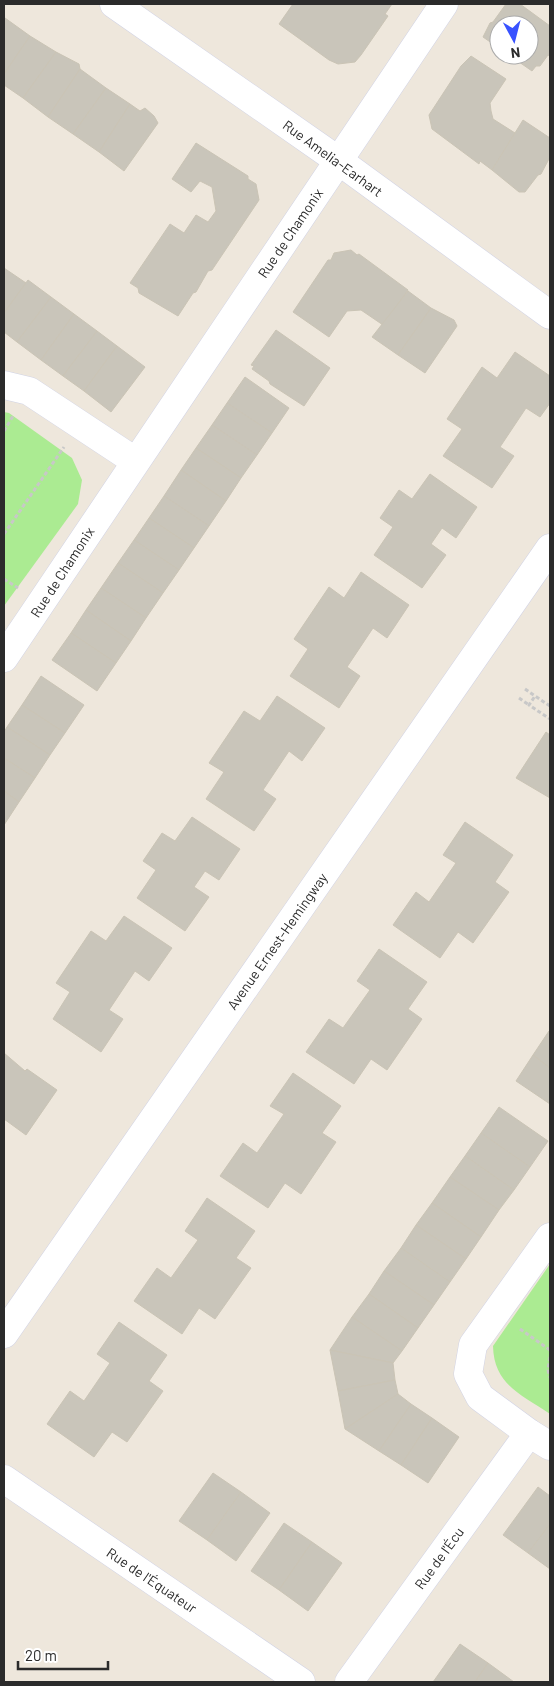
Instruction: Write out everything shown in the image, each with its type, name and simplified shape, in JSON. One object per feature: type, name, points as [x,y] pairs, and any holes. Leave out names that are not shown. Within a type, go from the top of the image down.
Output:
[{"type":"street","name":"Rue Amelia-Earhart","points":[[114,4],[339,161],[550,315]]},
{"type":"street","name":"Rue de Chamonix","points":[[4,658],[444,4]]},
{"type":"street","points":[[4,385],[29,391],[135,461]]},
{"type":"street","name":"Avenue Ernest-Hemingway","points":[[4,1334],[550,548]]},
{"type":"street","name":"Rue de l'Écu","points":[[350,1682],[540,1440],[480,1397],[468,1374],[473,1345],[550,1237]]},
{"type":"street","name":"Rue de l'Équateur","points":[[4,1479],[301,1682]]},
{"type":"path","points":[[4,534],[80,424]]},
{"type":"path","points":[[525,689],[550,706]]},
{"type":"path","points":[[529,705],[536,696]]},
{"type":"path","points":[[519,698],[550,719]]},
{"type":"path","points":[[497,1311],[550,1350]]},
{"type":"path","points":[[550,1357],[548,1370],[550,1378]]},
{"type":"green space","points":[[4,412],[9,413],[72,458],[82,480],[78,504],[4,606]]},
{"type":"green space","points":[[550,1264],[550,1414],[519,1394],[504,1379],[498,1370],[493,1346]]},
{"type":"building","points":[[293,4],[392,4],[385,14],[388,16],[355,62],[338,64],[329,60],[279,24]]},
{"type":"building","points":[[506,4],[520,4],[535,15],[498,15]]},
{"type":"building","points":[[5,18],[30,36],[4,74],[4,20]]},
{"type":"building","points":[[539,18],[550,26],[550,56],[548,55],[540,66],[536,66],[532,71],[523,65],[539,65]]},
{"type":"building","points":[[489,25],[489,41],[483,37]]},
{"type":"building","points":[[30,36],[56,52],[23,98],[4,85],[4,74]]},
{"type":"building","points":[[56,52],[79,64],[80,69],[48,117],[23,98]]},
{"type":"building","points":[[471,56],[506,79],[490,103],[491,111],[493,119],[515,133],[492,170],[480,161],[479,164],[432,129],[429,115],[461,66]]},
{"type":"building","points":[[80,69],[106,88],[73,134],[48,117]]},
{"type":"building","points":[[106,88],[130,104],[99,152],[73,134]]},
{"type":"building","points":[[130,104],[140,111],[145,108],[154,116],[158,123],[124,171],[99,152]]},
{"type":"building","points":[[523,120],[550,138],[550,157],[541,174],[538,175],[525,192],[519,192],[492,170]]},
{"type":"building","points":[[196,143],[248,176],[248,179],[256,184],[259,200],[212,270],[208,271],[196,292],[193,293],[178,316],[139,293],[138,288],[130,283],[170,224],[184,233],[196,215],[208,222],[216,211],[212,187],[200,181],[191,192],[172,179]]},
{"type":"building","points":[[351,250],[408,290],[383,325],[361,310],[347,311],[329,337],[293,312],[328,260],[331,260],[334,253]]},
{"type":"building","points":[[4,268],[26,283],[4,313]]},
{"type":"building","points":[[28,280],[51,297],[17,342],[4,332],[4,313]]},
{"type":"building","points":[[408,291],[431,308],[398,355],[372,337]]},
{"type":"building","points":[[51,297],[74,314],[41,360],[17,342]]},
{"type":"building","points":[[431,308],[454,320],[457,326],[425,373],[398,355]]},
{"type":"building","points":[[74,314],[97,331],[63,376],[41,360]]},
{"type":"building","points":[[276,330],[330,368],[304,406],[270,384],[269,381],[252,369],[254,366],[251,365]]},
{"type":"building","points":[[97,331],[117,346],[84,391],[63,376]]},
{"type":"building","points":[[117,346],[145,367],[111,412],[84,391]]},
{"type":"building","points":[[515,352],[550,376],[550,403],[540,417],[526,408],[500,447],[514,456],[492,488],[443,456],[462,429],[447,419],[482,367],[497,378]]},
{"type":"building","points":[[245,377],[289,408],[272,433],[227,403]]},
{"type":"building","points":[[227,403],[272,433],[257,455],[212,425]]},
{"type":"building","points":[[212,425],[257,455],[241,478],[196,448]]},
{"type":"building","points":[[196,448],[241,478],[226,501],[181,470]]},
{"type":"building","points":[[181,470],[226,501],[209,526],[164,496]]},
{"type":"building","points":[[430,474],[477,507],[456,538],[442,528],[431,544],[446,555],[422,588],[374,555],[393,527],[380,518],[399,490],[412,499]]},
{"type":"building","points":[[164,496],[209,526],[194,548],[149,518]]},
{"type":"building","points":[[149,518],[194,548],[179,570],[134,540]]},
{"type":"building","points":[[134,540],[179,570],[163,593],[118,563]]},
{"type":"building","points":[[118,563],[163,593],[146,618],[101,588]]},
{"type":"building","points":[[361,572],[409,605],[387,638],[373,628],[347,667],[360,676],[339,708],[290,676],[308,649],[294,639],[329,587],[344,598]]},
{"type":"building","points":[[101,588],[146,618],[131,641],[86,610]]},
{"type":"building","points":[[86,610],[131,641],[116,663],[71,633]]},
{"type":"building","points":[[71,633],[116,663],[97,691],[52,660]]},
{"type":"building","points":[[41,676],[84,705],[65,733],[22,705]]},
{"type":"building","points":[[277,696],[325,728],[302,761],[289,751],[263,790],[276,799],[254,831],[206,799],[224,772],[209,763],[244,711],[260,721]]},
{"type":"building","points":[[22,705],[65,733],[50,755],[7,727]]},
{"type":"building","points":[[7,727],[50,755],[35,778],[4,758],[4,732]]},
{"type":"building","points":[[546,732],[550,735],[550,798],[516,778]]},
{"type":"building","points":[[4,758],[35,778],[19,802],[4,791]]},
{"type":"building","points":[[4,791],[19,802],[4,825]]},
{"type":"building","points":[[192,817],[240,849],[219,880],[205,871],[194,887],[209,897],[185,931],[137,898],[156,870],[143,861],[162,833],[175,841]]},
{"type":"building","points":[[465,822],[513,855],[495,882],[509,892],[473,943],[458,932],[440,958],[393,925],[416,892],[429,902],[456,863],[443,855]]},
{"type":"building","points":[[124,916],[172,948],[149,981],[135,971],[109,1010],[123,1019],[101,1052],[53,1019],[70,992],[56,983],[91,931],[106,941]]},
{"type":"building","points":[[379,949],[427,982],[408,1009],[422,1019],[387,1070],[371,1059],[354,1084],[306,1052],[329,1019],[343,1028],[370,990],[357,981]]},
{"type":"building","points":[[550,1032],[550,1068],[533,1055]]},
{"type":"building","points":[[4,1053],[25,1071],[27,1069],[57,1090],[26,1135],[4,1119]]},
{"type":"building","points":[[533,1055],[550,1068],[550,1104],[516,1081]]},
{"type":"building","points":[[293,1073],[341,1106],[322,1133],[336,1142],[301,1194],[285,1183],[268,1208],[220,1176],[243,1143],[257,1153],[284,1114],[270,1106]]},
{"type":"building","points":[[499,1107],[548,1141],[530,1167],[481,1133]]},
{"type":"building","points":[[481,1133],[530,1167],[514,1190],[465,1156]]},
{"type":"building","points":[[465,1156],[514,1190],[499,1210],[450,1177]]},
{"type":"building","points":[[450,1177],[499,1210],[481,1237],[432,1203]]},
{"type":"building","points":[[207,1198],[255,1231],[236,1258],[251,1268],[215,1319],[199,1308],[182,1334],[134,1301],[157,1268],[171,1278],[198,1240],[185,1231]]},
{"type":"building","points":[[432,1203],[481,1237],[466,1259],[416,1225]]},
{"type":"building","points":[[416,1225],[466,1259],[450,1282],[401,1248]]},
{"type":"building","points":[[401,1248],[450,1282],[434,1305],[384,1271]]},
{"type":"building","points":[[384,1271],[434,1305],[418,1328],[369,1294]]},
{"type":"building","points":[[369,1294],[418,1328],[402,1351],[352,1317]]},
{"type":"building","points":[[352,1317],[402,1351],[393,1363],[330,1350]]},
{"type":"building","points":[[119,1322],[167,1355],[149,1381],[163,1391],[127,1442],[112,1432],[94,1457],[47,1424],[70,1391],[84,1401],[110,1363],[97,1354]]},
{"type":"building","points":[[330,1350],[393,1363],[395,1380],[338,1391]]},
{"type":"building","points":[[395,1380],[398,1394],[345,1429],[338,1391]]},
{"type":"building","points":[[398,1394],[411,1404],[379,1451],[345,1429]]},
{"type":"building","points":[[411,1404],[432,1418],[401,1465],[379,1451]]},
{"type":"building","points":[[432,1418],[459,1437],[428,1483],[401,1465]]},
{"type":"building","points":[[213,1473],[241,1492],[207,1540],[179,1521]]},
{"type":"building","points":[[538,1487],[550,1496],[550,1524],[528,1553],[503,1535]]},
{"type":"building","points":[[241,1492],[270,1513],[236,1561],[207,1540]]},
{"type":"building","points":[[284,1523],[312,1542],[279,1590],[251,1571]]},
{"type":"building","points":[[550,1524],[550,1569],[528,1553]]},
{"type":"building","points":[[312,1542],[342,1563],[308,1611],[279,1590]]},
{"type":"building","points":[[460,1644],[488,1663],[475,1682],[433,1682]]},
{"type":"building","points":[[488,1663],[514,1682],[475,1682]]}]
